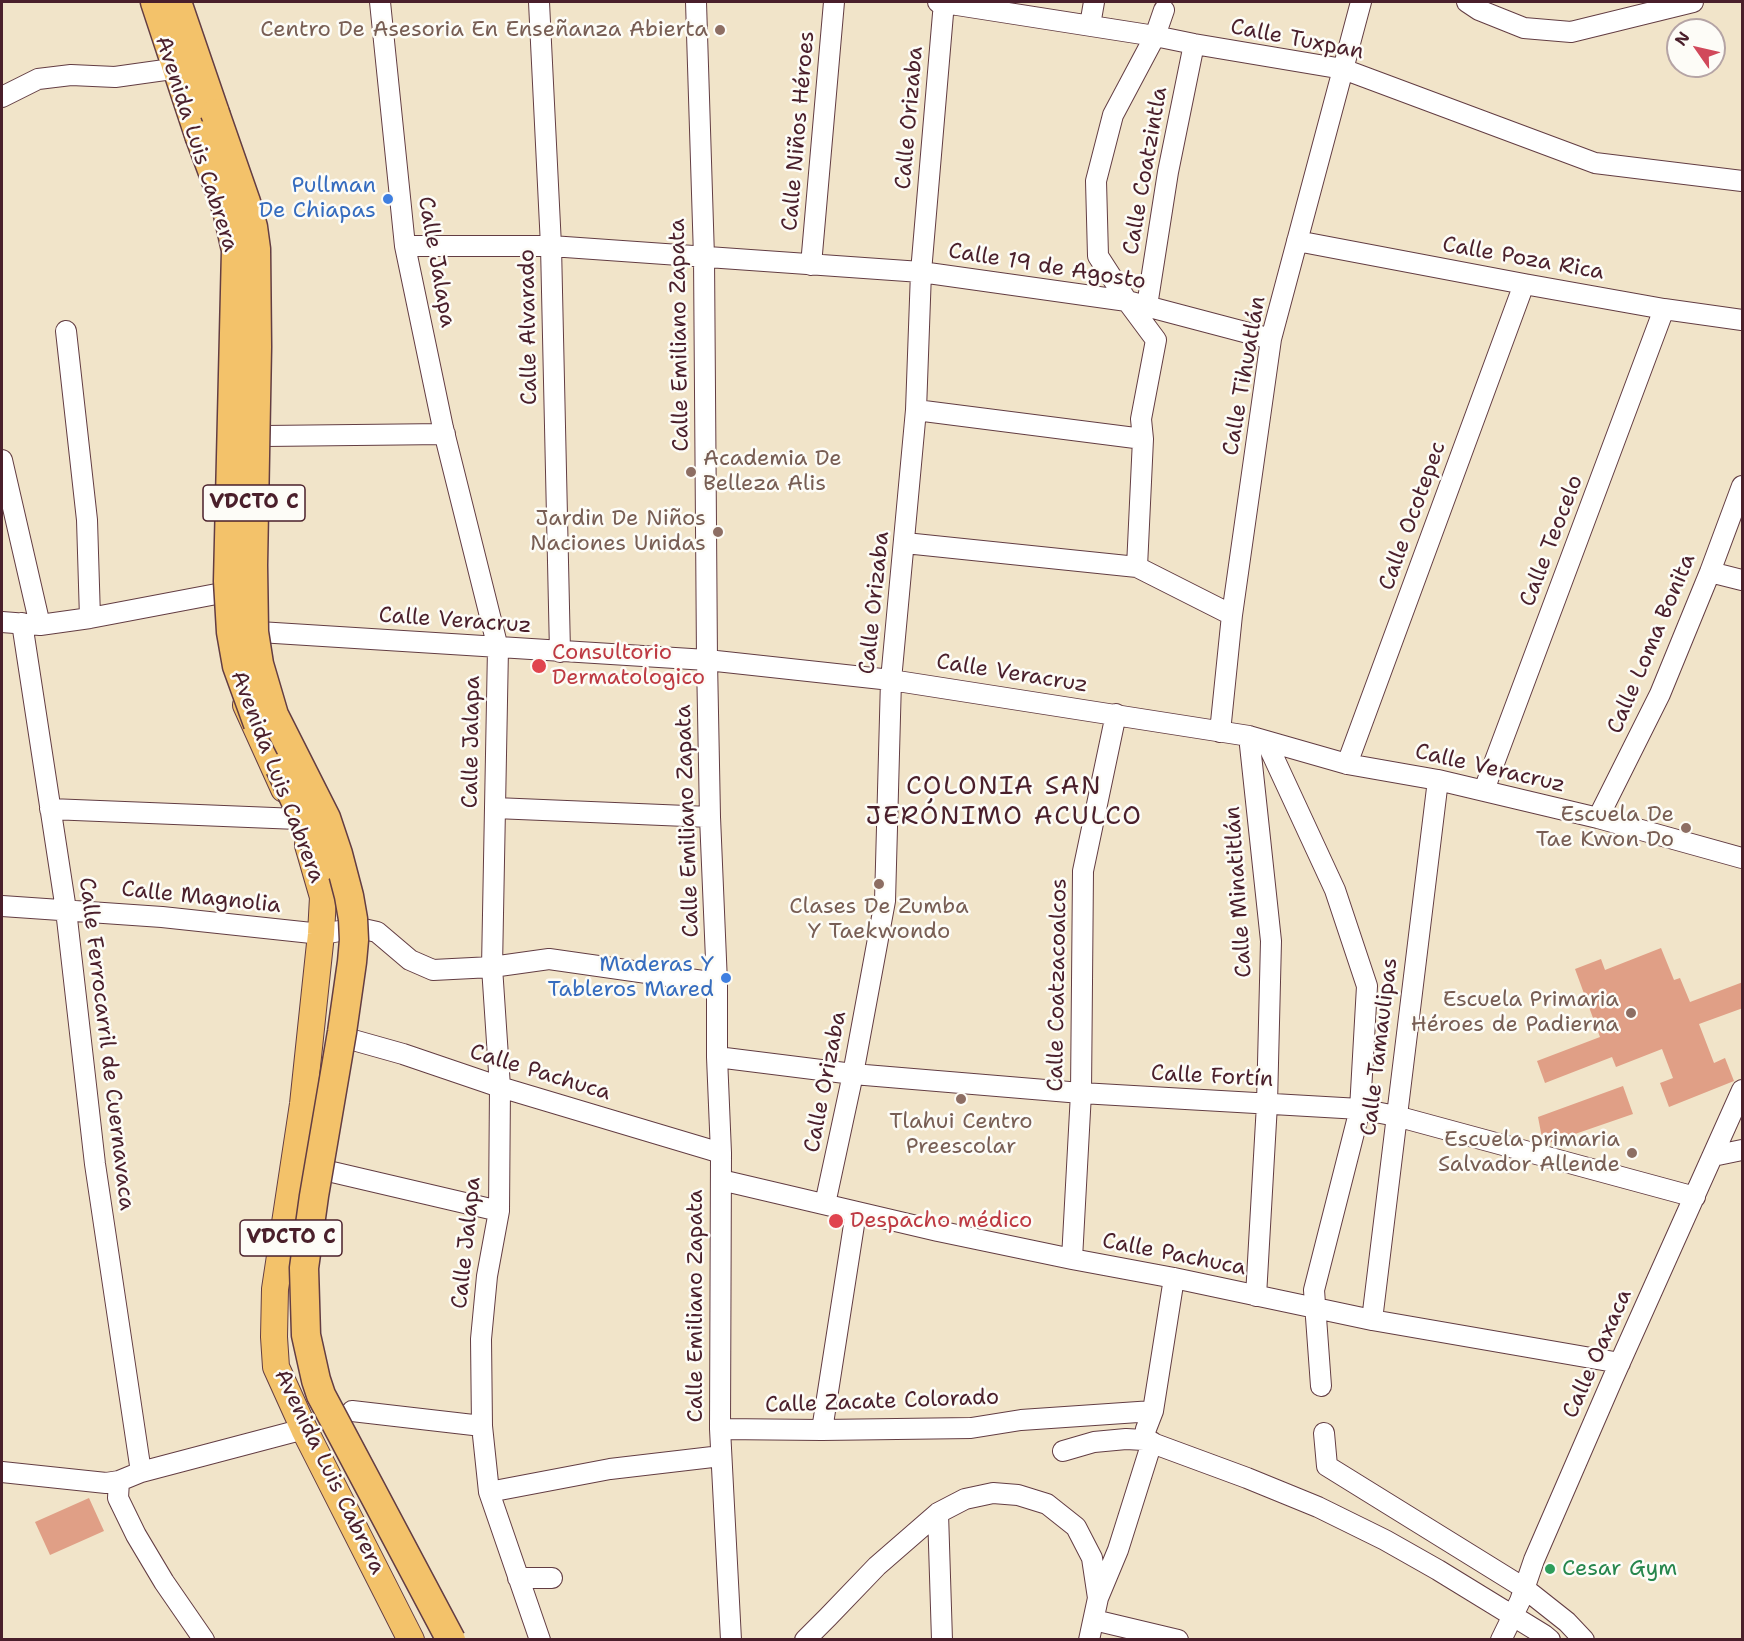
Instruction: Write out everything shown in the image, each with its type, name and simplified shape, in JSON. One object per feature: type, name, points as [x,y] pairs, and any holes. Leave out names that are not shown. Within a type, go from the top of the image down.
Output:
[{"type":"highway","name":"VDCTO C","points":[[155,2],[199,135],[227,210],[236,250],[228,581],[231,632],[237,666],[258,723],[312,836],[333,896],[336,914],[334,969],[326,1041],[286,1268],[284,1302],[287,1332],[297,1378],[327,1444],[429,1640]]},
{"type":"highway","name":"VDCTO C","points":[[177,2],[246,202],[256,249],[253,565],[254,632],[259,664],[274,715],[326,818],[338,854],[353,919],[354,940],[347,997],[306,1251],[304,1290],[306,1335],[313,1371],[321,1395],[451,1640]]},
{"type":"main road","name":"Avenida Luis Cabrera","points":[[150,2],[187,117],[235,250],[227,592],[233,663],[244,701],[298,819],[323,897],[303,1104],[275,1289],[276,1367],[304,1429],[411,1640]]},
{"type":"main road","name":"Avenida Luis Cabrera","points":[[191,2],[260,225],[267,304],[265,436],[257,575],[259,632],[266,667],[289,728],[337,830],[356,899],[358,927],[346,1038],[317,1233],[313,1300],[318,1347],[322,1367],[338,1408],[459,1640]]},
{"type":"main road","points":[[262,743],[271,744],[282,741],[289,728]]},
{"type":"main road","points":[[276,771],[295,792],[327,886],[339,905],[358,927]]},
{"type":"main road","points":[[285,1225],[289,1220],[299,1217],[312,1225],[317,1233]]},
{"type":"street","name":"Calle Jalapa","points":[[380,2],[405,246],[445,434],[498,648],[492,967],[500,1087],[499,1211],[487,1276],[481,1339],[482,1426],[489,1492],[540,1640]]},
{"type":"street","name":"Calle Alvarado","points":[[538,2],[551,246],[560,652]]},
{"type":"street","name":"Calle Emiliano Zapata","points":[[696,2],[704,257],[710,817],[721,1153],[720,1429],[731,1640]]},
{"type":"street","name":"Calle Niños Héroes","points":[[811,265],[834,2]]},
{"type":"street","name":"Calle Tuxpan","points":[[942,2],[1344,69],[1595,163],[1743,181]]},
{"type":"street","name":"Calle Orizaba","points":[[825,1204],[853,1074],[885,901],[891,680],[916,410],[921,272],[942,2]]},
{"type":"street","points":[[1090,25],[1094,2]]},
{"type":"street","name":"Calle Tihuatlán","points":[[1220,732],[1232,615],[1271,339],[1361,2]]},
{"type":"street","points":[[1467,2],[1479,10],[1524,28],[1571,32],[1693,2]]},
{"type":"street","points":[[1137,567],[1143,439],[1141,419],[1156,340],[1098,256],[1096,181],[1113,115],[1155,36],[1164,10]]},
{"type":"street","name":"Calle Coatzintla","points":[[1147,306],[1168,172],[1194,44]]},
{"type":"street","points":[[2,97],[38,80],[71,75],[115,77],[172,69]]},
{"type":"street","name":"Calle Poza Rica","points":[[1297,241],[1664,309],[1743,320]]},
{"type":"street","points":[[405,246],[551,246],[704,257]]},
{"type":"street","name":"Calle 19 de Agosto","points":[[704,257],[921,272],[1127,301],[1271,339]]},
{"type":"street","name":"Calle Ocotepec","points":[[1347,764],[1524,284]]},
{"type":"street","name":"Calle Teocelo","points":[[1484,790],[1664,309]]},
{"type":"street","points":[[66,331],[87,520],[90,618]]},
{"type":"street","points":[[916,410],[1143,439]]},
{"type":"street","points":[[265,436],[445,434]]},
{"type":"street","name":"Calle Ferrocarril de Cuernavaca","points":[[2,460],[31,624],[50,809],[66,910],[95,1164],[141,1472]]},
{"type":"street","name":"Calle Loma Bonita","points":[[1598,818],[1660,694],[1743,486]]},
{"type":"street","points":[[905,543],[1137,567],[1232,615]]},
{"type":"street","points":[[1710,572],[1743,580]]},
{"type":"street","points":[[2,622],[31,624],[90,618],[227,592]]},
{"type":"street","name":"Calle Veracruz","points":[[259,632],[707,660],[891,680],[1116,714],[1257,738],[1347,764],[1484,790],[1598,818],[1743,858]]},
{"type":"street","name":"Calle Coatzacoalcos","points":[[1072,1259],[1081,1093],[1083,871],[1116,714]]},
{"type":"street","points":[[1257,738],[1335,890],[1367,986],[1359,1109],[1314,1290],[1321,1386]]},
{"type":"street","name":"Calle Minatitlán","points":[[1256,1296],[1267,1104],[1271,941],[1257,738]]},
{"type":"street","name":"Calle Tamaulipas","points":[[1371,1320],[1438,780]]},
{"type":"street","points":[[495,808],[710,817]]},
{"type":"street","points":[[50,809],[298,819]]},
{"type":"street","name":"Calle Magnolia","points":[[2,906],[162,917],[321,934],[358,927]]},
{"type":"street","points":[[358,927],[376,932],[410,960],[433,969],[492,967],[549,959],[717,983]]},
{"type":"street","name":"Calle Pachuca","points":[[346,1038],[721,1153]]},
{"type":"street","name":"Calle Fortín","points":[[717,1057],[853,1074],[1081,1093],[1359,1109],[1395,1116],[1695,1197]]},
{"type":"street","name":"Calle Oaxaca","points":[[1501,1640],[1620,1363],[1743,1090]]},
{"type":"street","points":[[1713,1156],[1743,1150]]},
{"type":"street","points":[[328,1171],[499,1211]]},
{"type":"street","name":"Calle Pachuca","points":[[720,1180],[938,1232],[1174,1278],[1371,1320],[1620,1363]]},
{"type":"street","points":[[822,1430],[856,1212]]},
{"type":"street","points":[[1089,1640],[1098,1598],[1118,1550],[1148,1441],[1146,1428],[1153,1411],[1174,1278]]},
{"type":"street","points":[[352,1411],[482,1426]]},
{"type":"street","name":"Calle Zacate Colorado","points":[[720,1429],[970,1428],[1032,1419],[1153,1411]]},
{"type":"street","points":[[2,1472],[106,1483],[304,1429]]},
{"type":"street","points":[[1324,1433],[1327,1466],[1524,1588],[1567,1622],[1584,1640]]},
{"type":"street","points":[[1063,1451],[1094,1442],[1126,1439],[1148,1441],[1318,1507],[1385,1540],[1550,1640]]},
{"type":"street","points":[[489,1492],[610,1469],[721,1456]]},
{"type":"street","points":[[120,1481],[118,1498],[136,1535],[164,1582],[204,1640]]},
{"type":"street","points":[[805,1640],[877,1566],[938,1513],[965,1499],[993,1493],[1018,1495],[1047,1504],[1076,1527],[1092,1558],[1098,1598]]},
{"type":"street","points":[[938,1513],[942,1640]]},
{"type":"street","points":[[518,1578],[552,1578]]},
{"type":"street","points":[[1094,1620],[1178,1640]]},
{"type":"building","points":[[1661,948],[1674,980],[1680,978],[1690,1002],[1743,982],[1743,1008],[1699,1024],[1714,1063],[1725,1058],[1734,1081],[1669,1107],[1660,1083],[1673,1078],[1662,1049],[1616,1067],[1612,1057],[1545,1083],[1537,1061],[1600,1037],[1575,969],[1601,959],[1605,970]]},
{"type":"building","points":[[1623,1086],[1633,1114],[1546,1144],[1543,1143],[1538,1117]]},
{"type":"building","points":[[89,1498],[104,1531],[50,1555],[35,1522]]},
{"type":"place","name":"Centro De Asesoria En Enseñanza Abierta","points":[[720,30]]},
{"type":"place","name":"Pullman De Chiapas","points":[[388,199]]},
{"type":"place","name":"Academia De Belleza Alis","points":[[691,472]]},
{"type":"place","name":"Jardin De Niños Naciones Unidas","points":[[718,532]]},
{"type":"place","name":"Consultorio Dermatologico","points":[[539,666]]},
{"type":"place","name":"Escuela De Tae Kwon Do","points":[[1686,828]]},
{"type":"place","name":"Clases De Zumba Y Taekwondo","points":[[879,884]]},
{"type":"place","name":"Maderas Y Tableros Mared","points":[[726,978]]},
{"type":"place","name":"Escuela Primaria Héroes de Padierna","points":[[1631,1013]]},
{"type":"place","name":"Tlahui Centro Preescolar","points":[[961,1099]]},
{"type":"place","name":"Escuela primaria Salvador Allende","points":[[1632,1153]]},
{"type":"place","name":"Despacho médico","points":[[836,1221]]},
{"type":"place","name":"Cesar Gym","points":[[1550,1569]]},
{"type":"district","name":"COLONIA SAN JERÓNIMO ACULCO","points":[[1004,802]]}]
